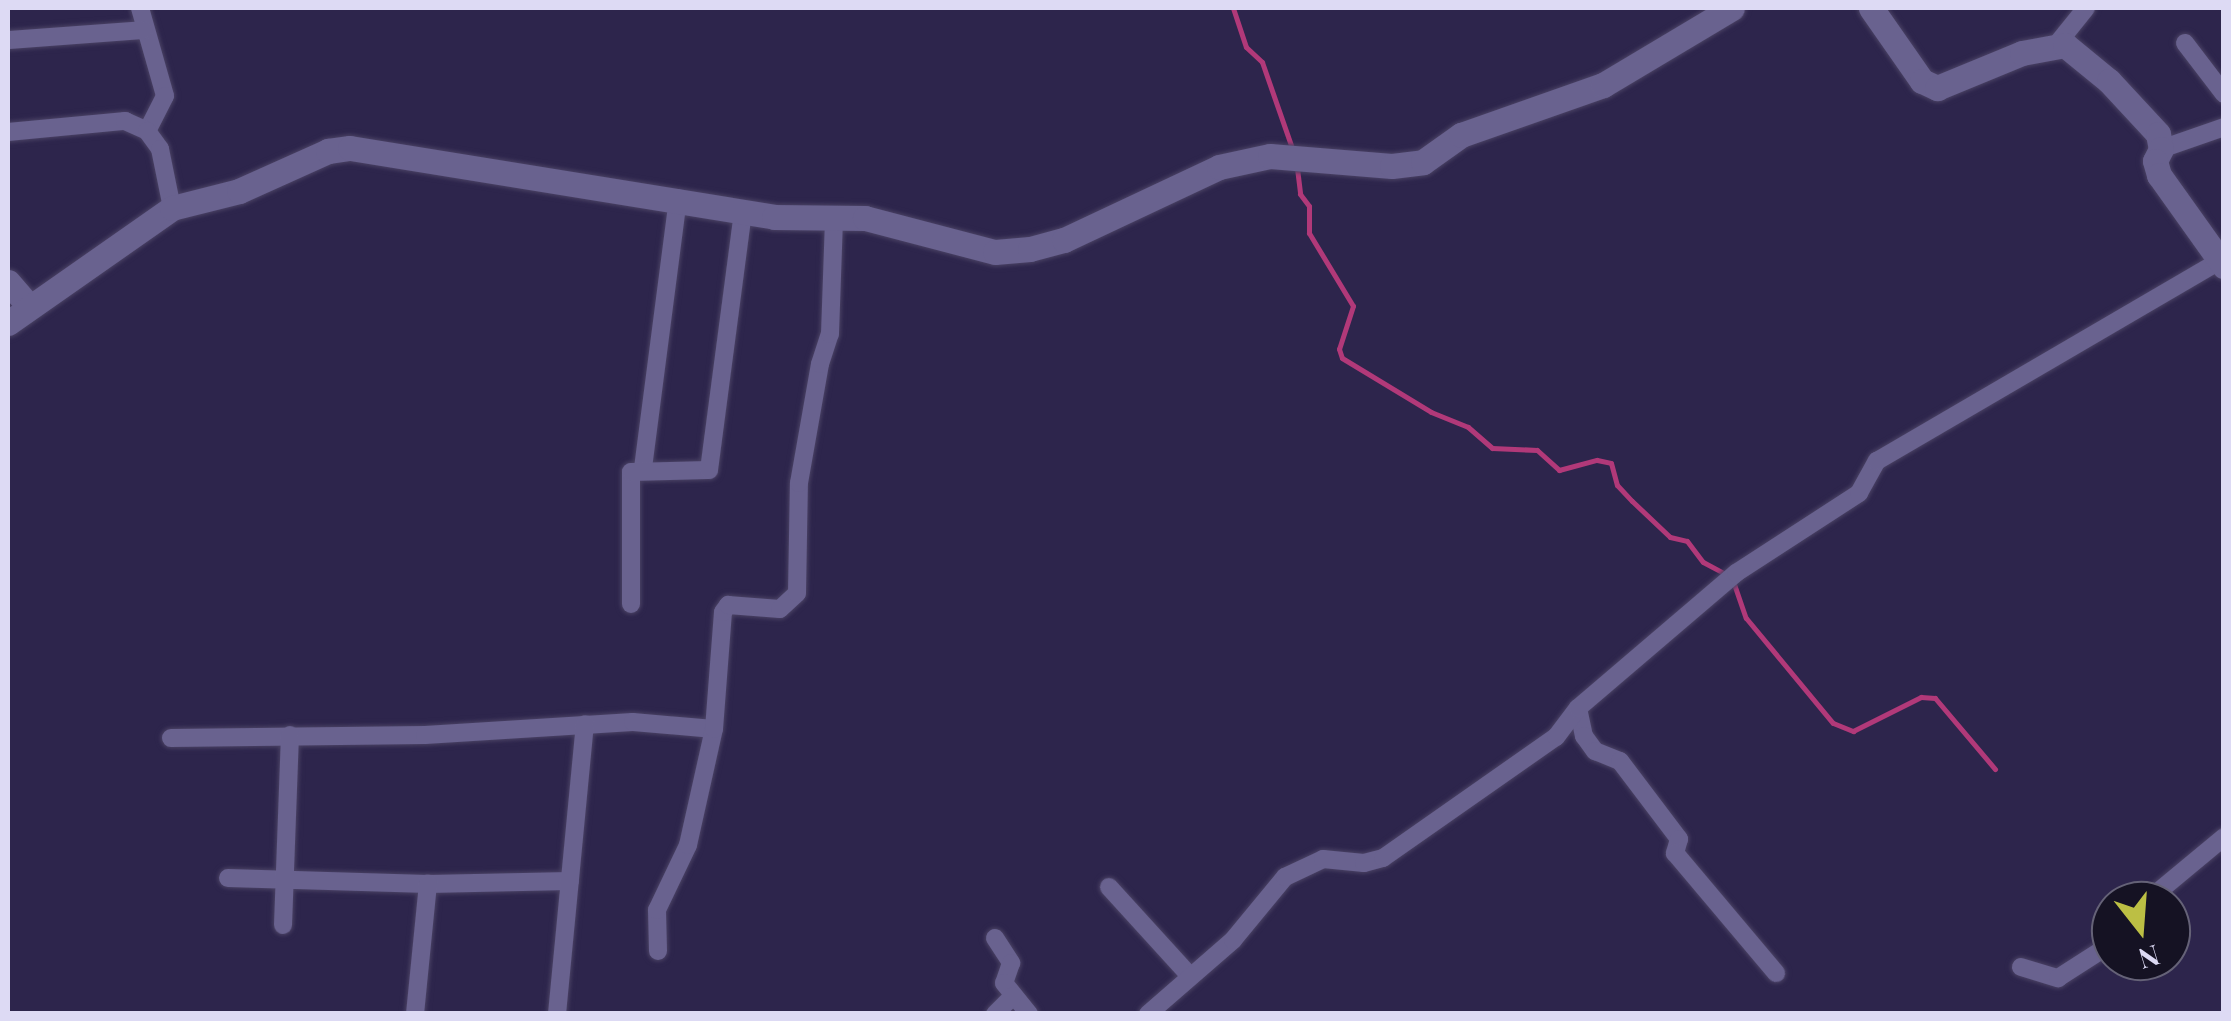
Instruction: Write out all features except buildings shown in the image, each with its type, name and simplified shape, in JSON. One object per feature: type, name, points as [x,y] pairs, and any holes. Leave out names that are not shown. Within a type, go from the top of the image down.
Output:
[{"type":"street","points":[[140,8],[165,96],[148,131]]},
{"type":"street","points":[[1871,8],[1922,81],[1936,88],[2057,44],[2086,8]]},
{"type":"street","points":[[8,323],[172,208],[239,191],[328,151],[350,148],[774,216],[864,218],[995,252],[1012,251],[1064,240],[1219,168],[1270,156],[1392,166],[1422,162],[1461,135],[1603,86],[1718,11]]},
{"type":"street","points":[[8,40],[144,30]]},
{"type":"street","points":[[1148,1014],[1233,940],[1285,878],[1323,859],[1364,862],[1383,858],[1556,736],[1578,708],[1736,573],[1860,493],[1877,461],[2221,264],[2159,176],[2158,134],[2109,81],[2057,44]]},
{"type":"street","points":[[2184,44],[2224,94]]},
{"type":"street","points":[[8,132],[125,121],[148,131],[160,149],[172,208]]},
{"type":"street","points":[[2161,149],[2224,127]]},
{"type":"street","points":[[643,468],[678,198]]},
{"type":"street","points":[[630,604],[631,472],[643,468],[708,470],[743,210]]},
{"type":"street","points":[[658,951],[657,910],[688,845],[714,730],[714,685],[723,612],[728,605],[780,609],[797,592],[799,482],[820,364],[830,334],[834,217]]},
{"type":"street","points":[[8,282],[30,307]]},
{"type":"street","points":[[1578,708],[1584,736],[1596,751],[1620,760],[1679,839],[1675,853],[1776,973]]},
{"type":"street","points":[[171,738],[426,735],[633,722],[714,730]]},
{"type":"street","points":[[557,1014],[586,724]]},
{"type":"street","points":[[284,925],[290,735]]},
{"type":"street","points":[[2172,881],[2224,837]]},
{"type":"street","points":[[228,878],[428,884],[570,881]]},
{"type":"street","points":[[415,1014],[428,884]]},
{"type":"street","points":[[1109,887],[1190,976]]},
{"type":"street","points":[[995,938],[1011,964],[1004,983],[1030,1014]]},
{"type":"street","points":[[2021,967],[2058,978],[2091,957]]},
{"type":"street","points":[[995,1014],[1013,996]]},
{"type":"waterway","points":[[1233,8],[1246,47],[1262,62],[1292,148]]},
{"type":"waterway","points":[[1297,168],[1300,194],[1309,206],[1309,233],[1353,306],[1339,349],[1342,358],[1431,412],[1468,427],[1492,448],[1537,450],[1559,470],[1597,460],[1611,463],[1617,485],[1632,501],[1670,537],[1687,541],[1703,562],[1722,572]]},
{"type":"waterway","points":[[1734,584],[1746,618],[1833,723],[1853,731],[1921,697],[1935,698],[1995,769]]}]
